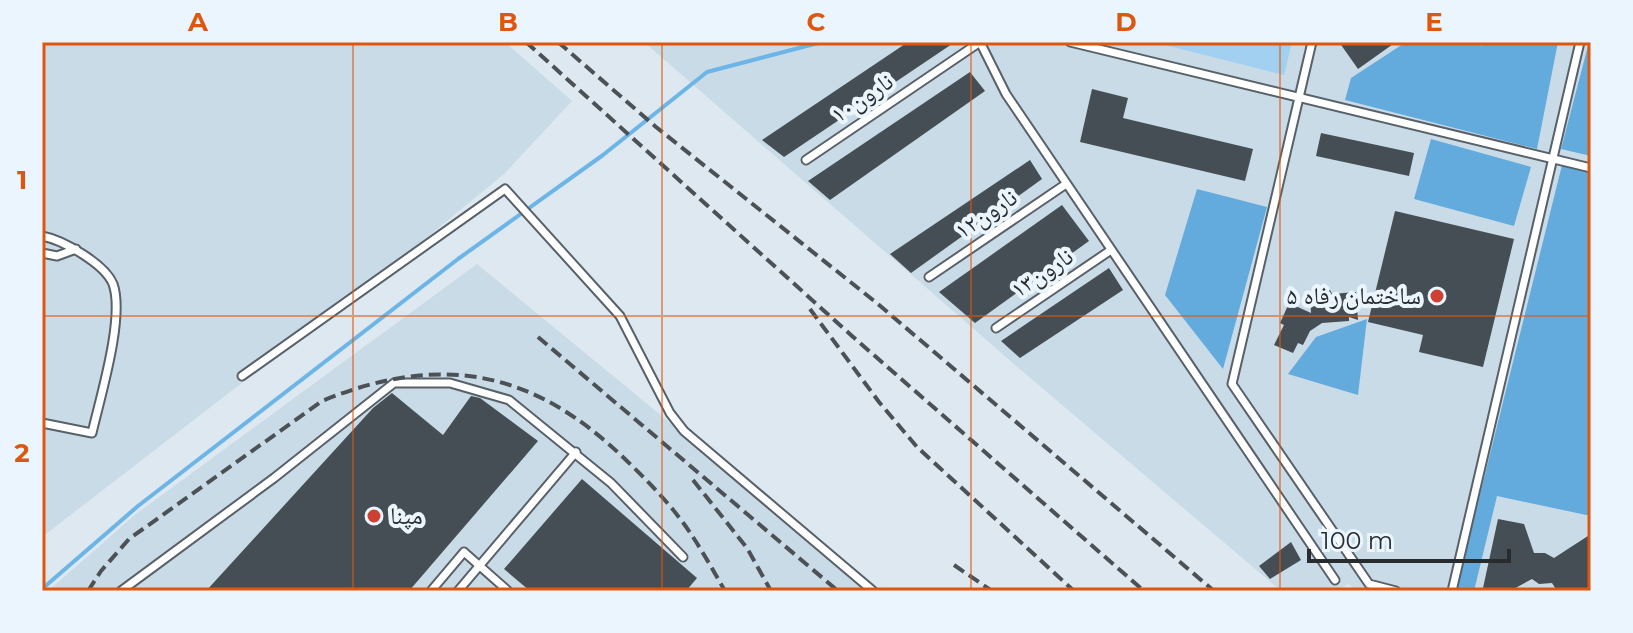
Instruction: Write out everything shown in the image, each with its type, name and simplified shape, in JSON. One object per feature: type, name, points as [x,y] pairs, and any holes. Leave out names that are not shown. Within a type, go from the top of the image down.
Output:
[{"type":"lane","name":"نارون۱۰","points":[[806,160],[980,42]]},
{"type":"lane","points":[[980,42],[1006,94],[1335,580]]},
{"type":"lane","points":[[1070,42],[1591,168]]},
{"type":"lane","points":[[1312,42],[1232,384],[1369,584],[1396,591]]},
{"type":"lane","points":[[1452,591],[1580,42]]},
{"type":"lane","name":"نارون۱۲","points":[[929,277],[1066,184]]},
{"type":"lane","points":[[242,376],[505,189],[620,316],[670,413],[684,431],[873,591]]},
{"type":"lane","points":[[42,236],[57,239],[76,249],[112,282],[115,301],[112,349],[92,433],[42,423]]},
{"type":"lane","points":[[42,253],[57,256],[76,249]]},
{"type":"lane","name":"نارون۱۳","points":[[996,328],[1111,250]]},
{"type":"lane","points":[[121,591],[274,478],[394,383],[450,383],[509,400],[611,483],[683,557]]},
{"type":"lane","points":[[458,591],[576,452]]},
{"type":"lane","points":[[431,591],[464,552],[508,591]]},
{"type":"shaded area","points":[[42,42],[505,42],[572,101],[504,174],[365,288],[42,537]]},
{"type":"shaded area","points":[[644,42],[1591,42],[1591,591],[1356,591],[1348,584],[1339,591],[1281,591]]},
{"type":"shaded area","points":[[1153,42],[1292,42],[1284,75]]},
{"type":"shaded area","points":[[1406,42],[1479,42],[1481,46],[1487,42],[1558,42],[1537,149],[1345,100],[1351,78]]},
{"type":"shaded area","points":[[1591,42],[1591,156],[1561,149]]},
{"type":"shaded area","points":[[1431,139],[1531,167],[1514,226],[1414,199]]},
{"type":"shaded area","points":[[1563,161],[1591,168],[1591,516],[1497,496],[1474,591],[1456,591]]},
{"type":"shaded area","points":[[1197,189],[1267,207],[1223,369],[1165,295]]},
{"type":"shaded area","points":[[477,264],[663,417],[858,585],[914,591],[48,591],[136,514]]},
{"type":"shaded area","points":[[1367,319],[1358,395],[1288,374],[1316,337]]},
{"type":"building","points":[[908,42],[955,42],[784,157],[762,140]]},
{"type":"building","points":[[1339,42],[1396,42],[1358,69]]},
{"type":"building","points":[[970,72],[985,91],[830,200],[808,181]]},
{"type":"building","points":[[1092,89],[1128,98],[1123,118],[1253,149],[1245,181],[1080,142]]},
{"type":"building","points":[[1321,133],[1414,153],[1409,176],[1316,156]]},
{"type":"building","points":[[1030,160],[1042,179],[911,273],[890,254]]},
{"type":"building","points":[[1062,205],[1089,241],[975,323],[939,292]]},
{"type":"building","name":"۵ ساختمان رفاه","points":[[1395,211],[1514,239],[1483,367],[1419,352],[1423,335],[1368,322]]},
{"type":"building","points":[[1109,268],[1123,290],[1020,358],[1001,341]]},
{"type":"building","points":[[1319,290],[1330,290],[1332,294],[1356,292],[1358,320],[1349,317],[1349,321],[1322,323],[1310,331],[1303,345],[1298,343],[1293,353],[1274,345],[1284,325],[1280,323],[1289,303],[1311,313],[1310,294],[1320,293]]},
{"type":"building","name":"مپنا","points":[[392,393],[443,435],[471,396],[480,398],[538,441],[409,591],[206,591],[373,408]]},
{"type":"building","points":[[582,479],[697,578],[686,591],[530,591],[504,569]]},
{"type":"building","points":[[1498,519],[1524,524],[1534,553],[1545,553],[1554,558],[1591,534],[1591,591],[1557,591],[1552,583],[1539,584],[1532,579],[1510,591],[1483,588]]},
{"type":"building","points":[[1291,542],[1301,560],[1270,579],[1259,566]]},
{"type":"waterway","points":[[42,589],[138,506],[458,259],[603,155],[707,72],[822,42]]},
{"type":"railway","points":[[526,42],[852,336],[1144,591]]},
{"type":"railway","points":[[558,42],[656,127],[878,304],[1214,591]]},
{"type":"railway","points":[[810,309],[879,402],[917,447],[1074,591]]},
{"type":"railway","points":[[538,337],[838,591]]},
{"type":"railway","points":[[88,591],[129,539],[322,401],[366,386],[407,377],[447,374],[485,378],[521,389],[557,406],[592,430],[636,469],[669,505],[725,591]]},
{"type":"railway","points":[[693,480],[747,548],[771,591]]},
{"type":"railway","points":[[954,565],[992,591]]},
{"type":"place","name":"۵ ساختمان رفاه","points":[[1437,296]]},
{"type":"place","name":"مپنا","points":[[374,516]]}]
